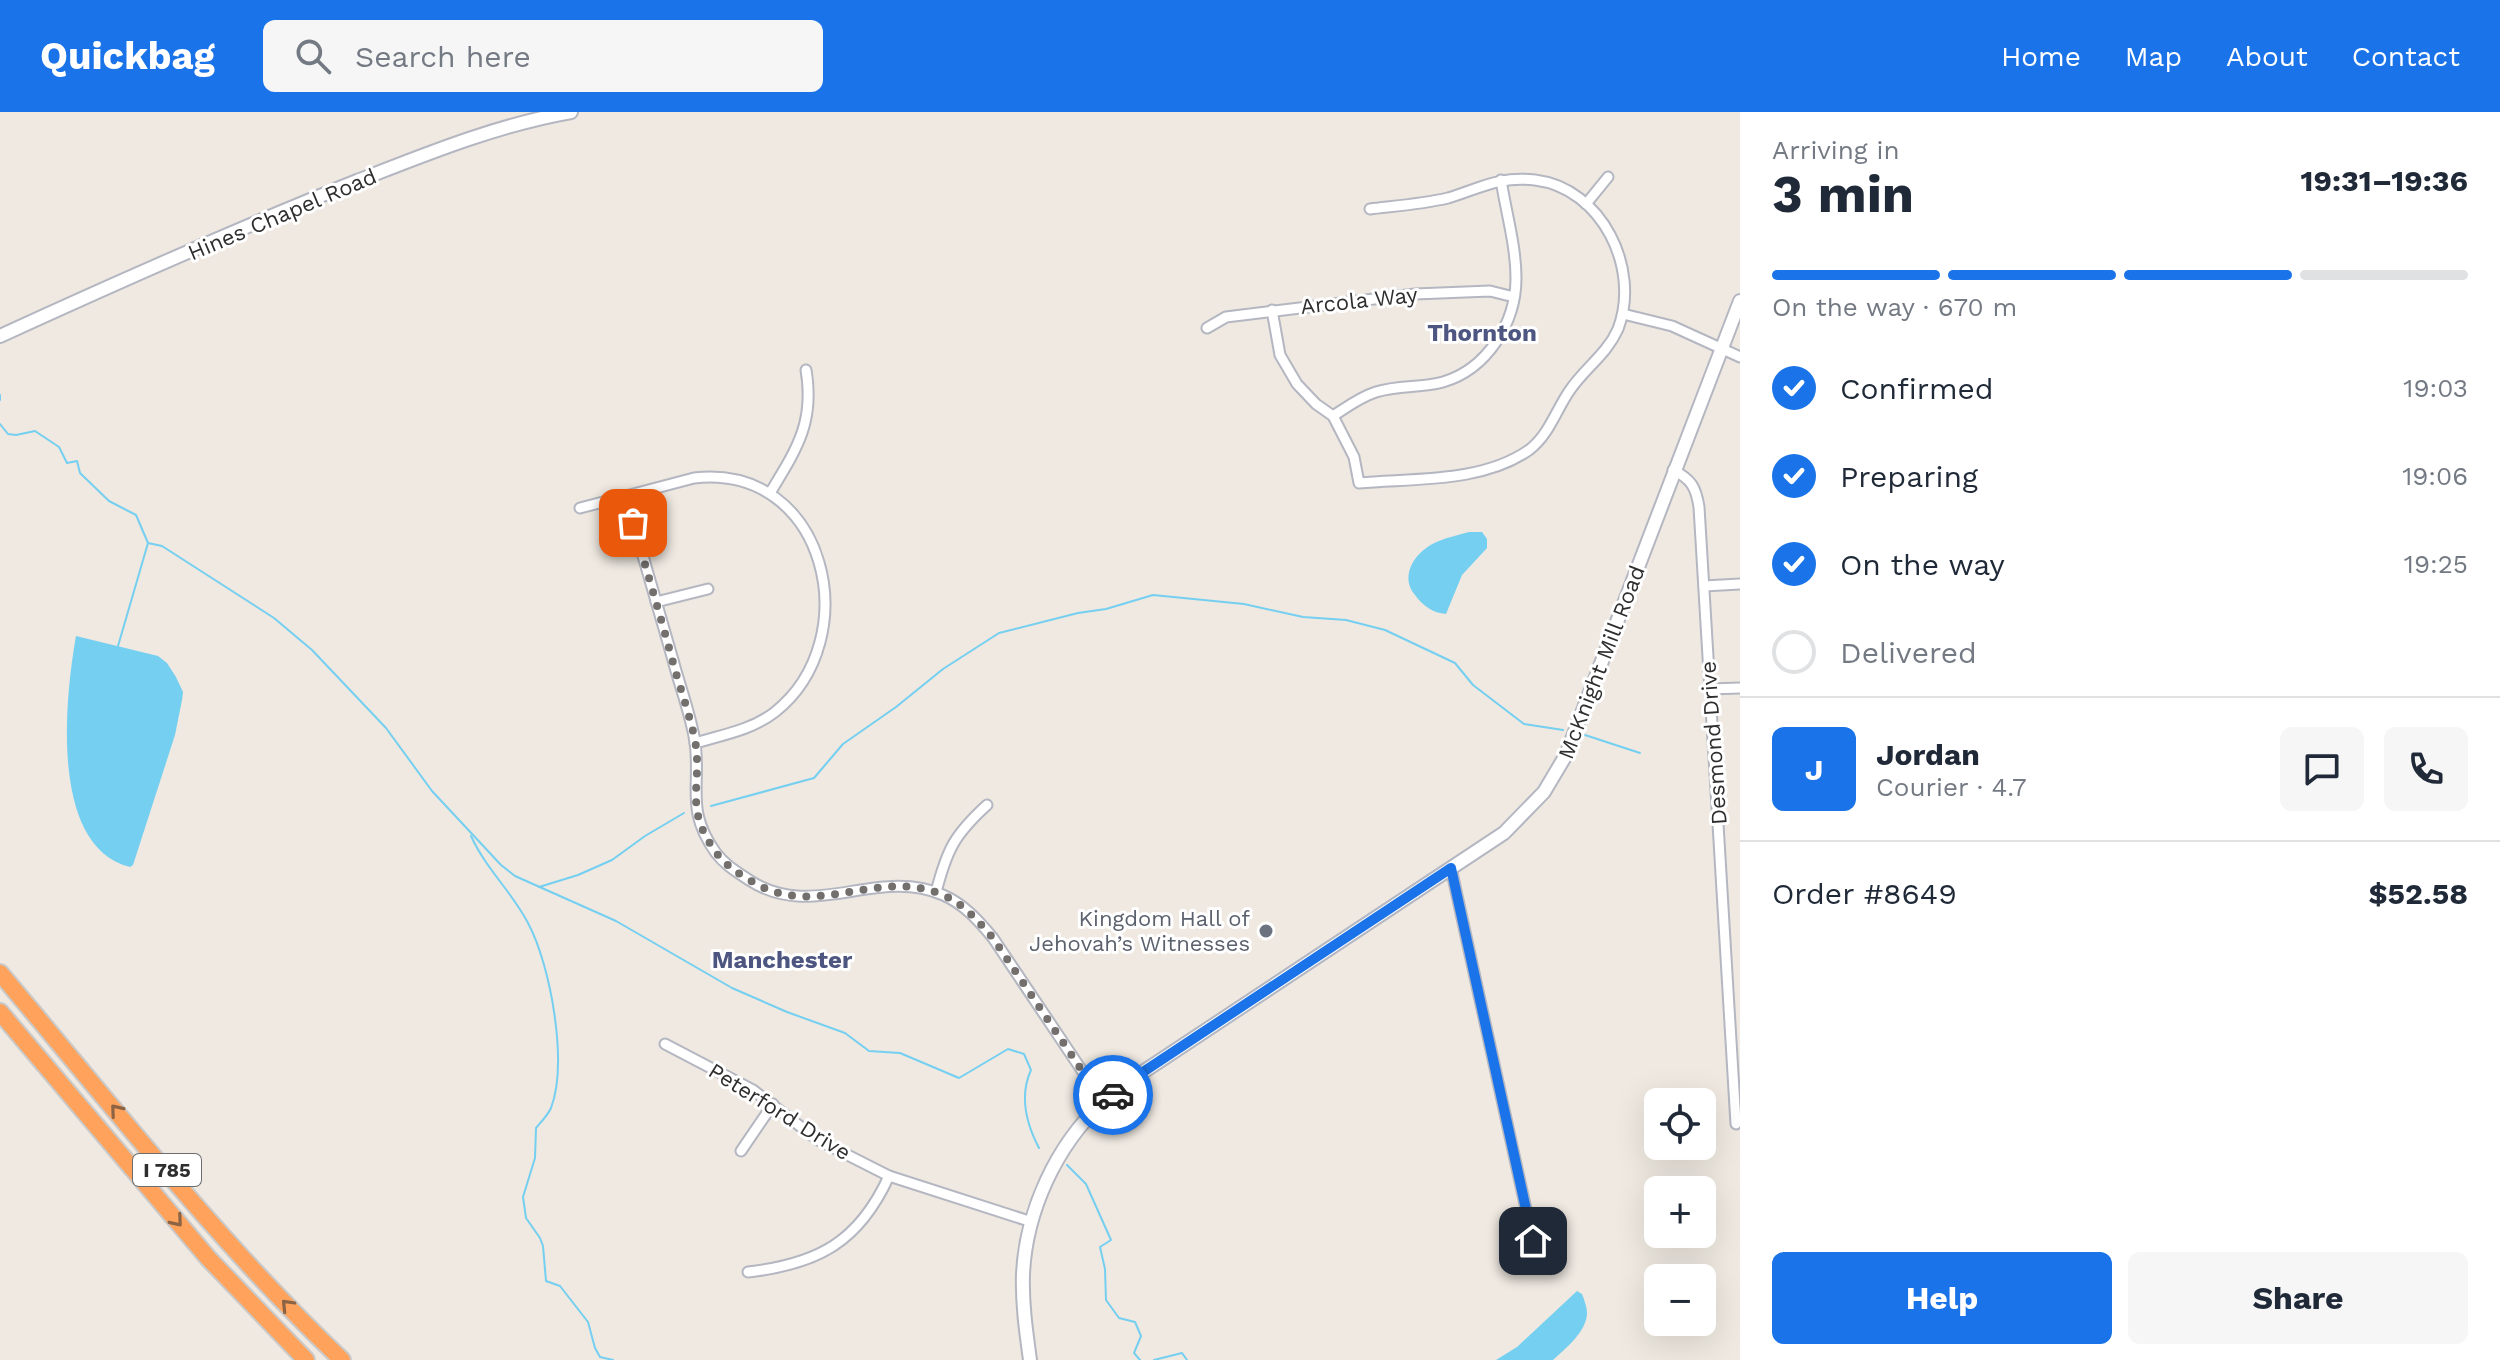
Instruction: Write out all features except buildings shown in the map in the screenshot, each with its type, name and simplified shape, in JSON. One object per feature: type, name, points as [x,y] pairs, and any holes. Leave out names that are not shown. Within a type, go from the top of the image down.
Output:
[{"type":"highway","name":"I 785","points":[[0,973],[219,1232],[342,1360]]},
{"type":"highway","name":"I 785","points":[[0,1012],[209,1259],[306,1360]]},
{"type":"street","name":"Hines Chapel Road","points":[[0,336],[311,200],[399,165],[501,129],[571,112]]},
{"type":"street","points":[[1586,204],[1608,177]]},
{"type":"street","points":[[1333,416],[1359,398],[1377,391],[1446,381],[1475,366],[1492,349],[1506,326],[1516,277],[1501,180]]},
{"type":"street","points":[[1272,310],[1280,355],[1297,384],[1333,416],[1354,457],[1359,483],[1464,474],[1509,461],[1530,449],[1544,435],[1577,381],[1607,350],[1623,314],[1625,282],[1619,251],[1609,230],[1586,204],[1565,190],[1538,180],[1501,180],[1425,202],[1370,209]]},
{"type":"street","name":"Arcola Way","points":[[1207,328],[1226,317],[1415,294],[1490,291],[1514,297]]},
{"type":"street","name":"McKnight Mill Road","points":[[1030,1360],[1023,1295],[1026,1247],[1032,1222],[1061,1153],[1103,1102],[1520,819],[1553,780],[1576,731],[1740,301]]},
{"type":"street","points":[[1623,314],[1672,326],[1740,357]]},
{"type":"street","points":[[770,493],[798,447],[805,428],[809,392],[806,370]]},
{"type":"street","name":"Desmond Drive","points":[[1673,470],[1688,478],[1697,491],[1736,1046],[1736,1124]]},
{"type":"street","points":[[580,508],[694,478],[713,476],[737,479],[770,493],[805,527],[816,551],[823,592],[821,640],[810,670],[794,694],[773,713],[751,726],[695,743]]},
{"type":"street","points":[[626,497],[695,743],[694,793],[701,825],[716,852],[727,865],[760,887],[779,895],[826,897],[890,886],[921,888],[936,892],[972,913],[993,938],[1103,1102]]},
{"type":"street","points":[[1704,586],[1740,584]]},
{"type":"street","points":[[656,602],[708,589]]},
{"type":"street","points":[[1710,689],[1740,688]]},
{"type":"street","points":[[936,892],[949,849],[970,821],[987,805]]},
{"type":"street","points":[[1451,868],[1533,1241]]},
{"type":"street","points":[[1727,944],[1740,942]]},
{"type":"street","name":"Peterford Drive","points":[[665,1044],[726,1075],[773,1104],[818,1140],[889,1176],[1032,1222]]},
{"type":"street","points":[[741,1151],[773,1104]]},
{"type":"street","points":[[748,1272],[790,1266],[831,1249],[868,1215],[889,1176]]},
{"type":"water","points":[[1469,532],[1482,532],[1487,539],[1487,548],[1462,575],[1446,614],[1433,610],[1421,602],[1410,587],[1408,579],[1412,564],[1431,545]]},
{"type":"water","points":[[76,636],[158,656],[167,663],[183,692],[175,735],[130,867],[104,854],[86,831],[74,801],[68,767],[67,731]]},
{"type":"water","points":[[1577,1291],[1582,1294],[1585,1303],[1586,1320],[1574,1339],[1553,1360],[1496,1360],[1517,1347]]},
{"type":"waterway","points":[[0,395],[0,400]]},
{"type":"waterway","points":[[0,424],[8,434],[35,431],[59,447],[67,463],[77,461],[80,473],[109,501],[136,515],[148,543],[118,646]]},
{"type":"waterway","points":[[148,543],[162,546],[274,618],[312,650],[386,728],[432,791],[515,876],[616,921],[732,988],[845,1033],[869,1051],[900,1053],[959,1078],[1008,1049],[1024,1054],[1031,1070],[1025,1090],[1026,1109],[1039,1148]]},
{"type":"waterway","points":[[711,806],[814,778],[843,744],[943,669],[999,633],[1153,595],[1244,604],[1303,617],[1346,620],[1385,630],[1455,663],[1473,685],[1524,724],[1563,730]]},
{"type":"waterway","points":[[1585,735],[1640,753]]},
{"type":"waterway","points":[[539,887],[612,860],[684,813]]},
{"type":"waterway","points":[[471,836],[528,923],[544,964],[554,1015],[558,1066],[556,1089],[550,1111],[536,1128],[535,1158],[523,1197],[526,1218],[543,1246],[546,1281],[560,1286],[588,1322],[600,1357],[613,1360]]},
{"type":"waterway","points":[[1067,1165],[1086,1184],[1111,1240],[1100,1247],[1105,1269],[1106,1300],[1119,1318],[1135,1322],[1141,1336],[1134,1353],[1140,1360]]},
{"type":"waterway","points":[[1154,1360],[1182,1353],[1187,1360]]},
{"type":"way so far","points":[[633,523],[695,743],[696,811],[716,852],[741,875],[779,895],[826,897],[890,886],[921,888],[946,896],[972,913],[993,938],[1103,1102],[1113,1095]]},
{"type":"place","name":"Kingdom Hall of Jehovah’s Witnesses","points":[[1266,931]]},
{"type":"district","name":"Thornton","points":[[1482,333]]},
{"type":"district","name":"Manchester","points":[[782,960]]},
{"type":"route","points":[[1113,1095],[1451,868],[1533,1241]]}]
